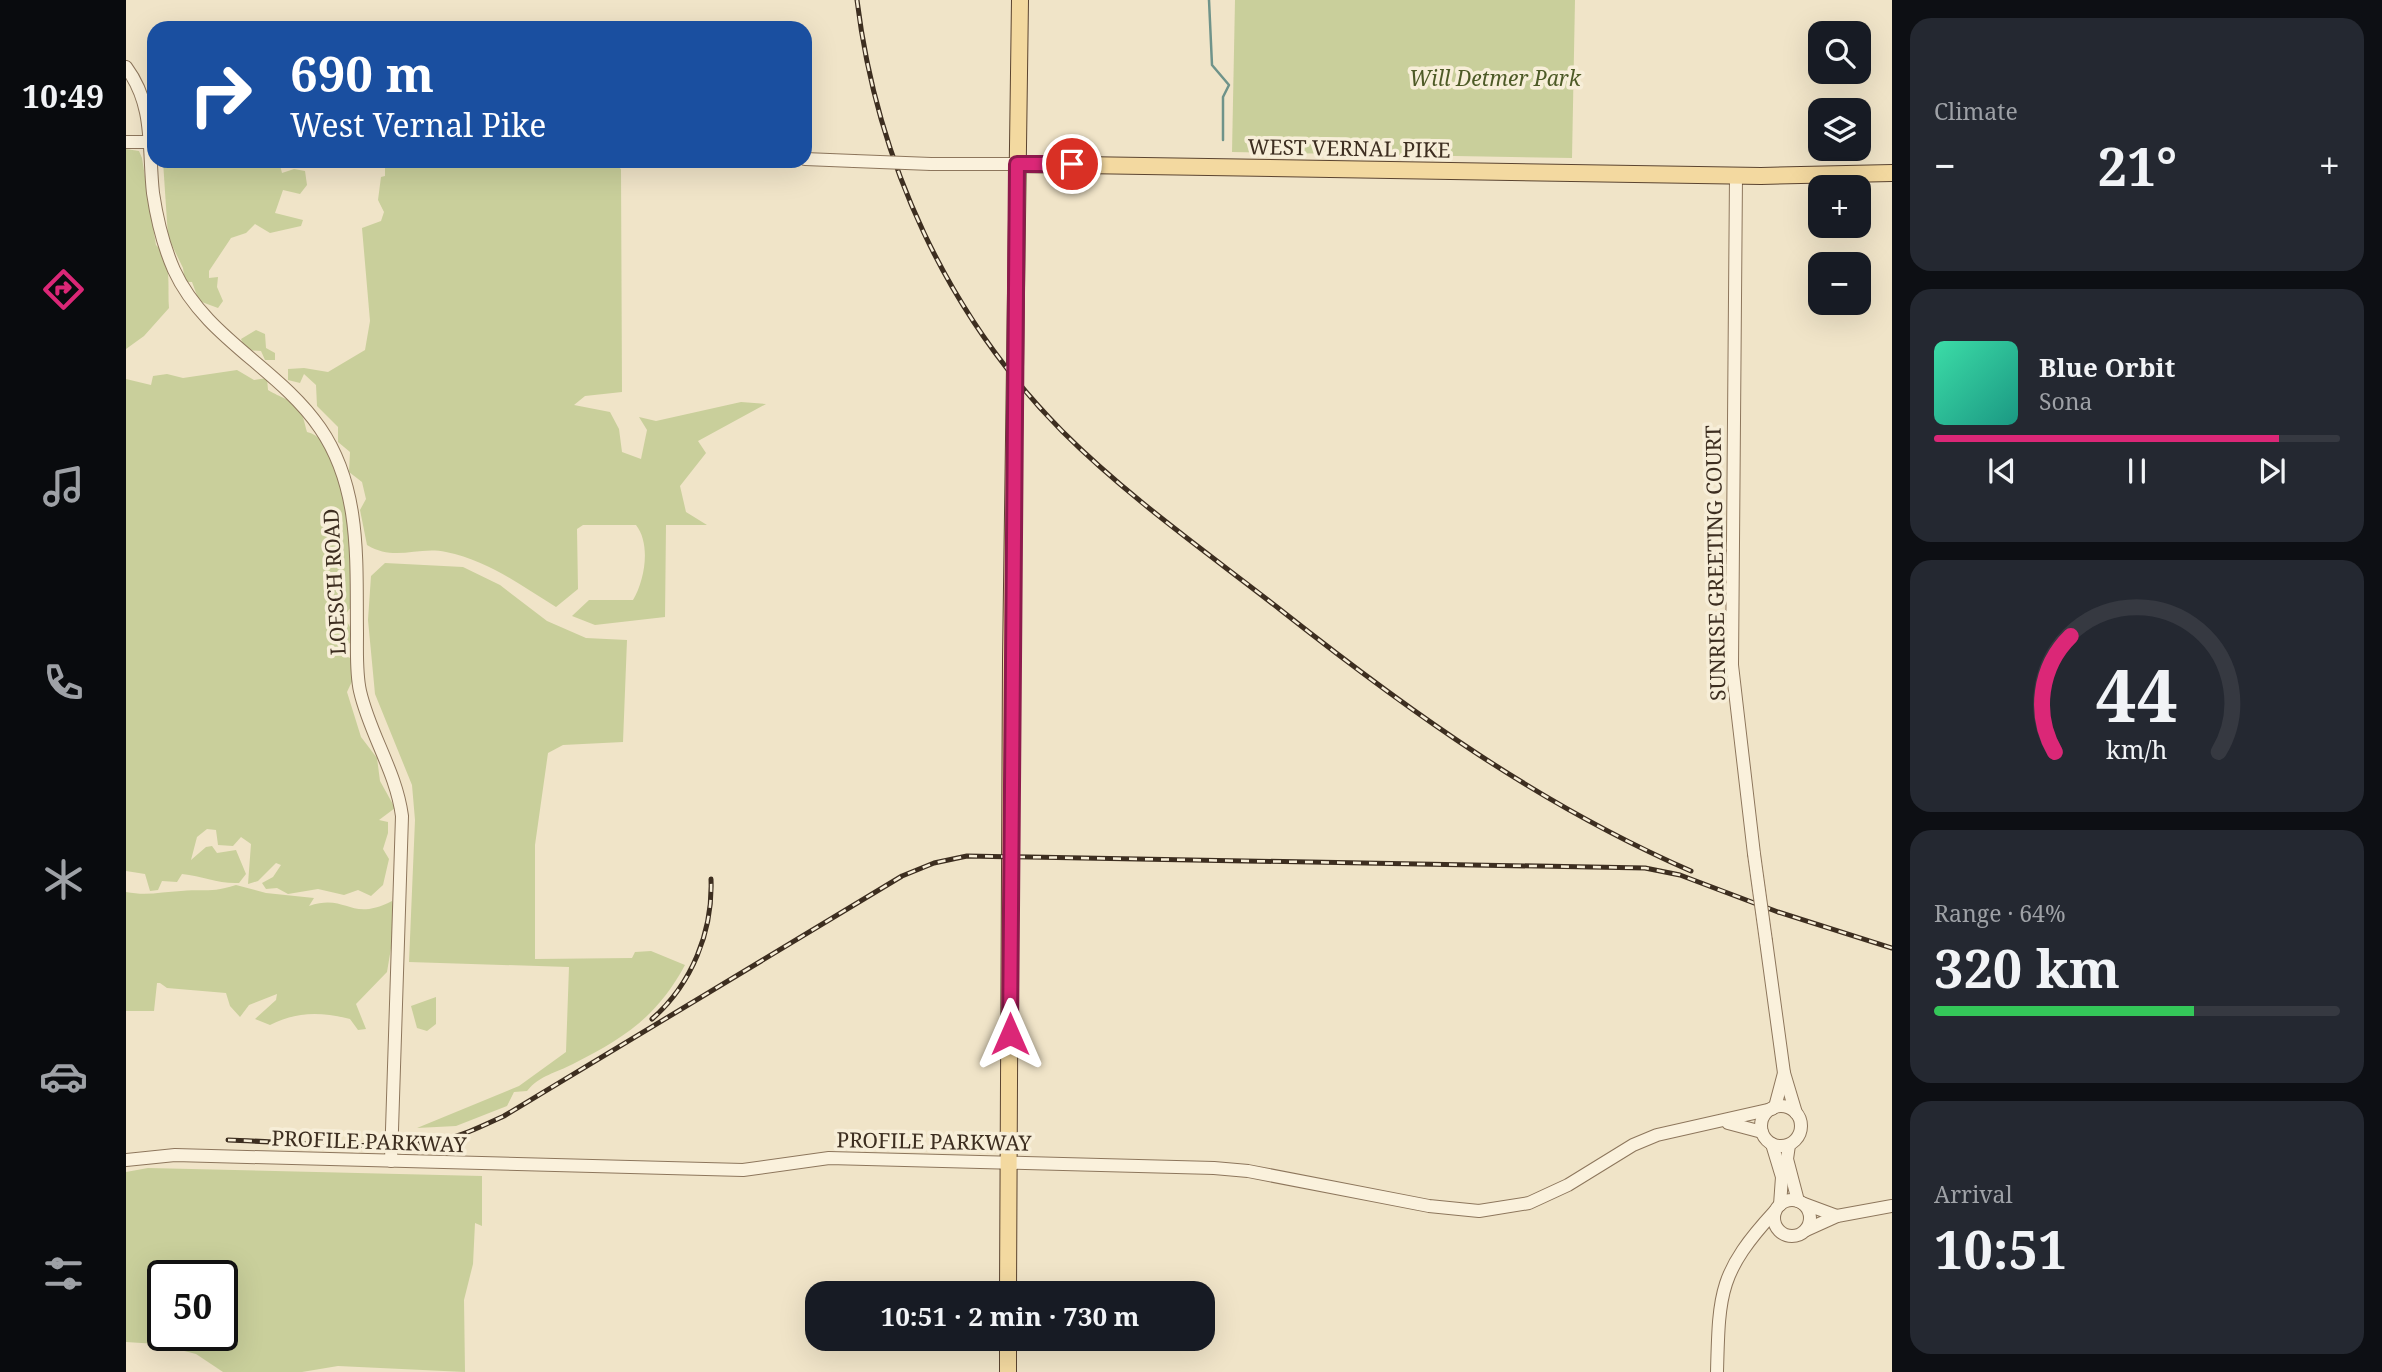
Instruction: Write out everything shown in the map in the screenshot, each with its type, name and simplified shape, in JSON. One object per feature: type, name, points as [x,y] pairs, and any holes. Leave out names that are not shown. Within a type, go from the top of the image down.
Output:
[{"type":"main road","points":[[1008,1281],[1020,0]]},
{"type":"main road","name":"WEST VERNAL PIKE","points":[[1017,164],[1736,176],[1892,173]]},
{"type":"main road","points":[[1008,1351],[1008,1372]]},
{"type":"street","name":"LOESCH ROAD","points":[[126,67],[145,100],[147,112]]},
{"type":"street","points":[[126,142],[147,142]]},
{"type":"street","name":"WEST VERNAL PIKE","points":[[812,159],[1017,164]]},
{"type":"street","name":"LOESCH ROAD","points":[[154,168],[158,226],[182,285],[218,331],[310,414],[328,441],[348,487],[355,542],[360,692],[395,782],[402,816],[391,1161]]},
{"type":"street","name":"SUNRISE GREETING COURT","points":[[1736,176],[1731,665],[1784,1073],[1796,1112]]},
{"type":"street","name":"SUNRISE GREETING COURT","points":[[1773,1108],[1784,1073]]},
{"type":"street","points":[[1782,1234],[1774,1221],[1782,1177],[1772,1144],[1762,1132],[1762,1119],[1773,1108],[1785,1106],[1796,1112],[1801,1131],[1789,1145],[1787,1158],[1800,1202],[1809,1213],[1806,1230]]},
{"type":"street","name":"PROFILE PARKWAY","points":[[126,1160],[175,1155],[736,1170],[829,1158],[1010,1162],[1248,1171],[1429,1206],[1479,1211],[1529,1203],[1568,1185],[1633,1145],[1657,1135],[1773,1108]]},
{"type":"street","name":"PROFILE PARKWAY","points":[[1720,1122],[1762,1132]]},
{"type":"street","points":[[1772,1144],[1789,1145]]},
{"type":"street","points":[[1717,1372],[1722,1290],[1730,1269],[1753,1235],[1777,1208],[1788,1200],[1837,1216]]},
{"type":"street","points":[[1753,1235],[1797,1236],[1837,1216],[1892,1206]]},
{"type":"green space","name":"Will Detmer Park","points":[[1235,0],[1575,0],[1572,158],[1232,152]]},
{"type":"green space","points":[[126,149],[139,151],[142,158],[156,245],[167,266],[169,308],[144,336],[126,349]]},
{"type":"green space","points":[[163,168],[281,168],[282,173],[294,169],[305,171],[307,185],[300,194],[283,190],[275,213],[303,220],[301,226],[270,233],[255,224],[246,233],[231,238],[209,271],[209,278],[218,277],[217,287],[223,301],[218,308],[199,301],[192,282],[185,282],[183,268],[168,237]]},
{"type":"green space","points":[[385,168],[621,169],[622,392],[585,396],[574,405],[610,412],[619,429],[622,452],[641,459],[647,430],[639,417],[656,421],[741,402],[766,404],[698,441],[706,453],[680,486],[686,512],[707,525],[666,525],[665,617],[595,625],[572,616],[589,600],[633,600],[641,583],[645,562],[644,542],[636,525],[583,525],[577,529],[578,589],[556,607],[504,575],[462,556],[435,551],[387,552],[367,545],[360,510],[366,499],[362,482],[349,472],[350,452],[338,442],[338,427],[317,406],[316,385],[304,374],[300,383],[288,380],[288,369],[304,368],[328,372],[365,350],[370,321],[362,228],[381,221],[384,212],[378,200],[381,177],[385,176]]},
{"type":"green space","points":[[256,330],[265,334],[266,348],[275,353],[275,360],[265,360],[261,351],[246,350],[241,339]]},
{"type":"green space","points":[[237,370],[254,380],[267,378],[268,390],[298,407],[307,432],[321,440],[333,457],[341,479],[352,531],[359,597],[344,616],[350,627],[350,643],[343,646],[342,655],[353,659],[355,675],[347,692],[361,737],[377,758],[380,781],[395,808],[379,820],[388,822],[383,849],[389,859],[383,885],[371,896],[358,890],[344,895],[318,889],[288,894],[277,888],[266,889],[262,883],[273,877],[281,865],[276,863],[258,881],[248,884],[251,844],[241,837],[233,846],[218,845],[216,830],[207,829],[197,837],[191,860],[206,847],[212,846],[217,853],[236,850],[246,874],[239,883],[182,874],[177,882],[162,881],[158,890],[150,891],[145,874],[126,871],[126,379],[151,385],[153,376],[167,374],[183,378]]},
{"type":"green space","points":[[385,563],[463,567],[500,585],[547,621],[586,638],[627,640],[623,742],[563,745],[548,753],[535,845],[535,959],[632,958],[635,952],[651,951],[685,965],[663,999],[623,1035],[543,1078],[527,1091],[514,1092],[507,1106],[456,1126],[417,1128],[519,1086],[566,1052],[569,967],[409,962],[415,820],[412,785],[375,694],[368,620],[371,576]]},
{"type":"green space","points":[[236,885],[266,893],[314,898],[309,906],[332,903],[366,909],[392,901],[396,918],[387,972],[356,1004],[366,1029],[358,1030],[350,1019],[319,1014],[290,1017],[270,1025],[255,1019],[276,1000],[277,994],[249,1005],[240,1017],[230,1006],[226,993],[167,988],[160,983],[157,983],[154,1011],[126,1011],[126,892],[147,894],[220,889]]},
{"type":"green space","points":[[436,997],[436,1024],[427,1031],[417,1028],[411,1006]]},
{"type":"green space","points":[[148,1168],[482,1176],[482,1226],[475,1223],[473,1264],[464,1300],[465,1372],[338,1366],[302,1372],[223,1372],[196,1354],[184,1351],[238,1351],[238,1260],[147,1260],[147,1343],[126,1342],[126,1172]]},
{"type":"waterway","points":[[1209,0],[1212,65],[1229,85],[1223,97],[1223,140]]},
{"type":"railway","points":[[857,0],[881,119],[900,177],[924,233],[952,286],[984,337],[1021,386],[1062,431],[1114,479],[1169,524],[1428,720],[1581,817],[1691,871]]},
{"type":"railway","points":[[228,1140],[366,1146],[420,1143],[467,1132],[504,1116],[902,876],[934,863],[967,856],[1645,868],[1680,875],[1778,912],[1892,948]]},
{"type":"railway","points":[[652,1019],[678,990],[697,955],[708,918],[711,879]]},
{"type":"route","points":[[1010,1034],[1017,164],[1072,164]]}]
